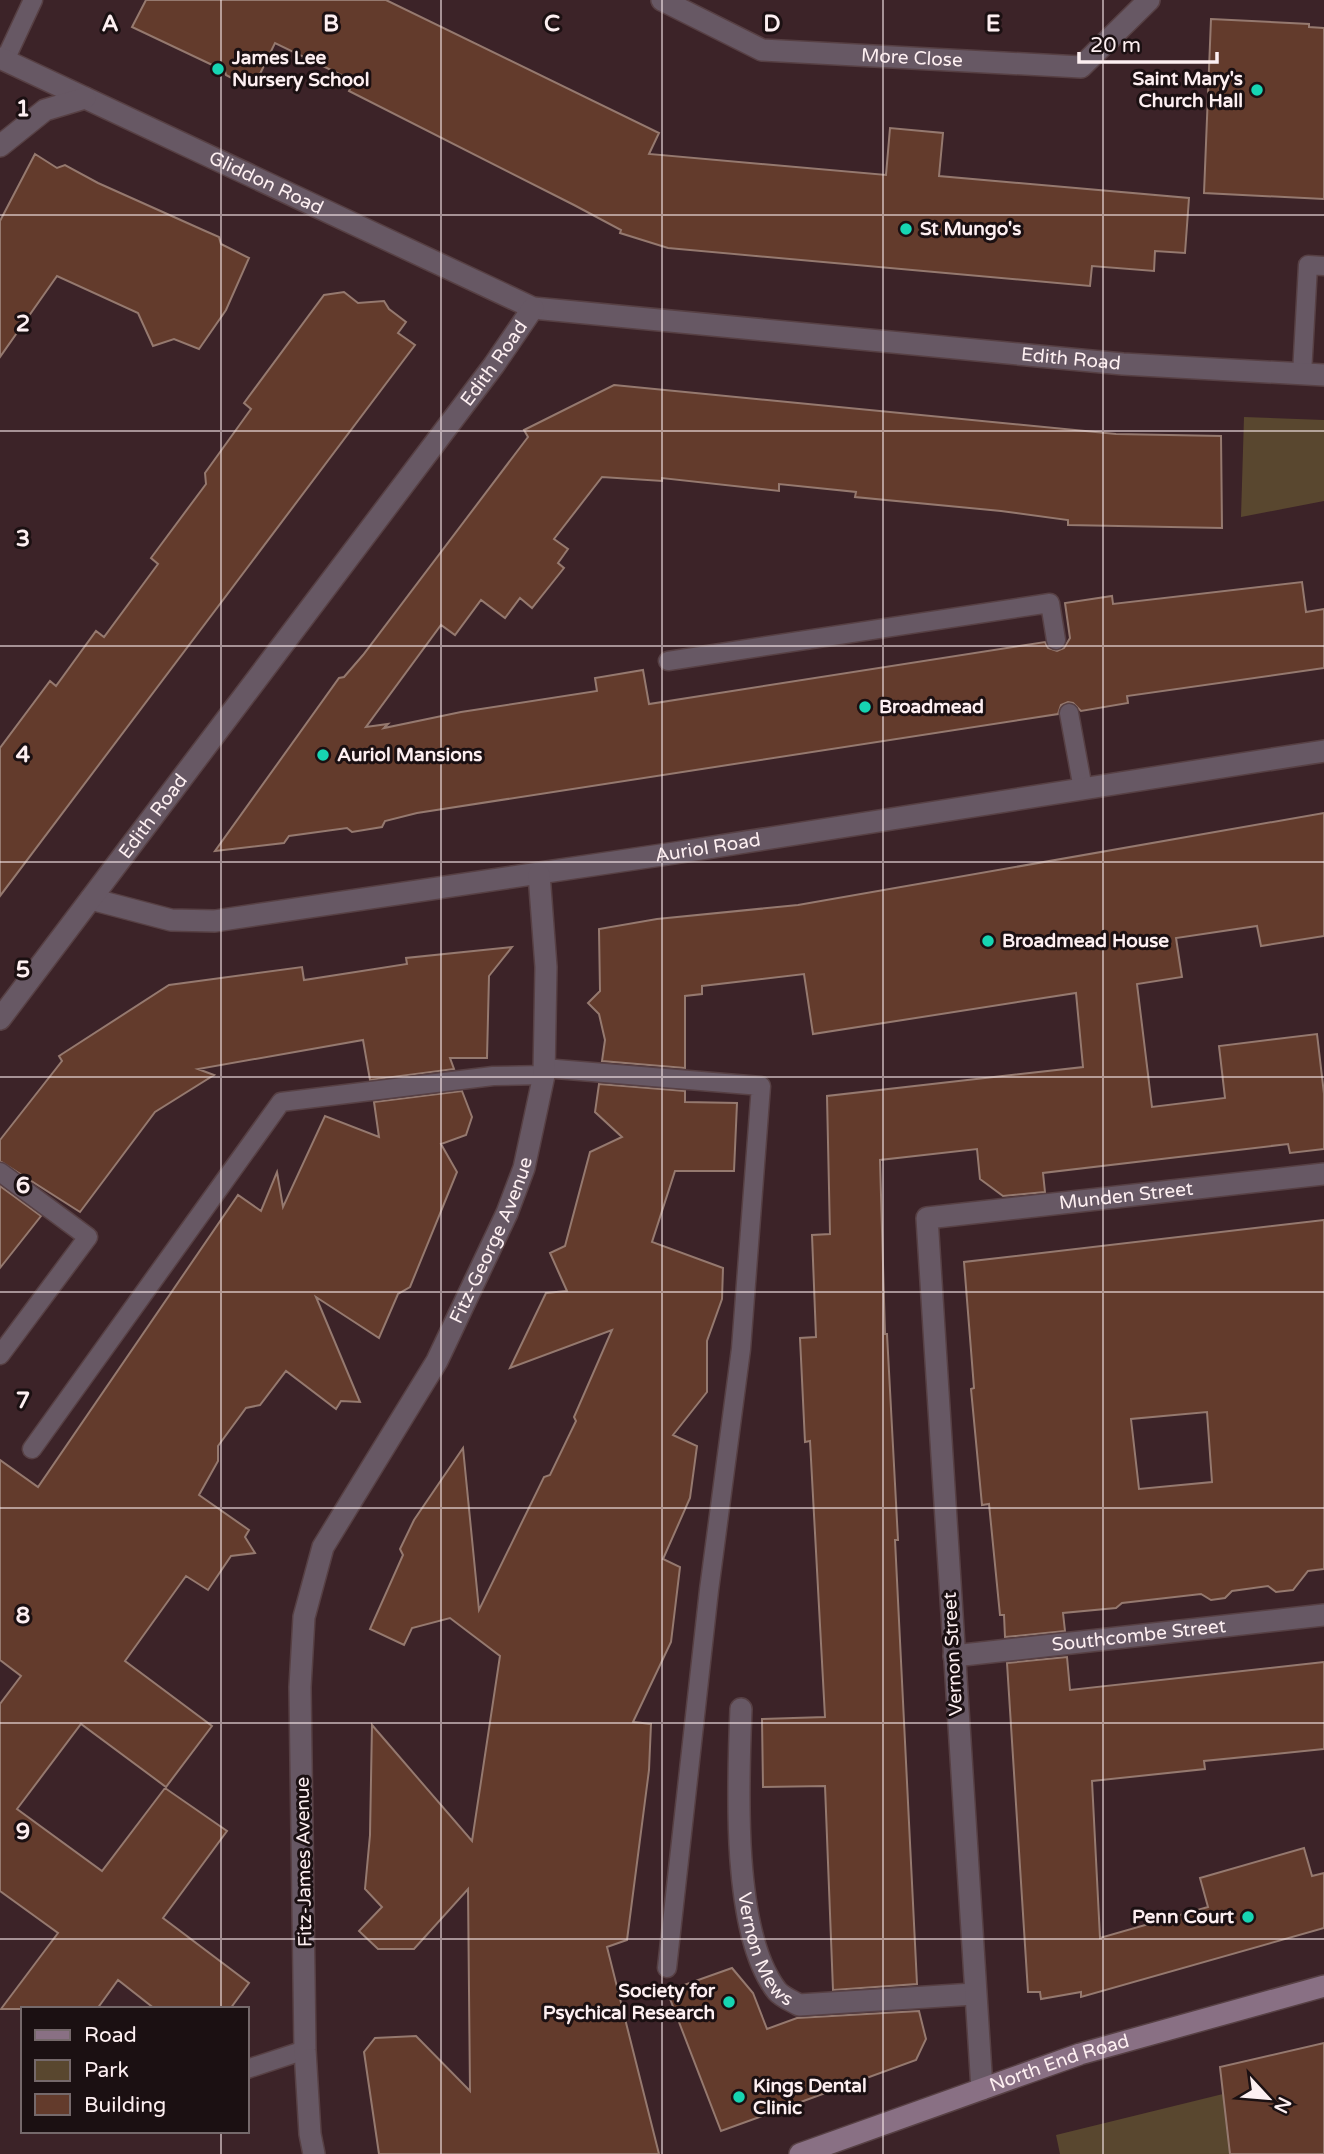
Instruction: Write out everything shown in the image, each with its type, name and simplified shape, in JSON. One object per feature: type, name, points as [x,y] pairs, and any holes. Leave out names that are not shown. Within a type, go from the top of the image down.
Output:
[{"type":"main road","name":"North End Road","points":[[800,2154],[838,2148],[982,2089],[1080,2054],[1324,1986]]},
{"type":"street","name":"More Close","points":[[662,0],[762,50],[1081,67],[1149,0]]},
{"type":"street","name":"Gliddon Road","points":[[3,59],[533,308]]},
{"type":"street","points":[[0,146],[45,110],[85,98]]},
{"type":"street","name":"Edith Road","points":[[0,1019],[494,365],[533,308],[1123,364],[1324,375]]},
{"type":"street","name":"Auriol Road","points":[[91,900],[171,920],[215,921],[538,874],[1324,751]]},
{"type":"street","name":"Fitz-George Avenue","points":[[315,1570],[336,1524],[437,1361],[472,1289],[524,1168],[544,1071],[545,967],[538,874]]},
{"type":"street","name":"Munden Street","points":[[927,1218],[1324,1174]]},
{"type":"street","name":"Vernon Street","points":[[927,1218],[982,2089]]},
{"type":"street","name":"Fitz-James Avenue","points":[[314,2154],[305,2050],[300,1688],[304,1617],[315,1570]]},
{"type":"street","name":"Southcombe Street","points":[[954,1656],[1324,1615]]},
{"type":"street","name":"Vernon Mews","points":[[741,1709],[737,1814],[747,1898],[753,1938],[764,1971],[779,1994],[799,2005],[974,1994]]},
{"type":"lane","points":[[3,59],[33,0]]},
{"type":"lane","points":[[1302,374],[1308,265],[1324,266]]},
{"type":"lane","points":[[668,661],[1049,603],[1056,640]]},
{"type":"lane","points":[[1069,713],[1083,789]]},
{"type":"lane","points":[[32,1448],[281,1102],[544,1071],[761,1086],[741,1349],[709,1590],[667,1968]]},
{"type":"lane","points":[[0,1172],[88,1237],[0,1355]]},
{"type":"lane","points":[[248,2068],[305,2050]]},
{"type":"green space","points":[[1244,417],[1324,420],[1324,501],[1241,517]]},
{"type":"green space","points":[[1223,2094],[1230,2154],[1060,2154],[1056,2135]]},
{"type":"building","points":[[146,0],[386,0],[659,133],[649,154],[886,175],[890,128],[943,133],[939,176],[1189,198],[1185,253],[1155,251],[1154,271],[1092,266],[1090,286],[668,248],[620,233],[621,230],[574,205],[349,91],[354,81],[275,43],[257,80],[241,83],[226,75],[225,71],[132,27]]},
{"type":"building","name":"Saint Mary's Church Hall","points":[[1211,19],[1309,24],[1309,27],[1324,28],[1324,199],[1204,193]]},
{"type":"building","points":[[35,154],[57,168],[65,165],[98,183],[219,237],[221,244],[249,258],[226,310],[199,349],[174,339],[153,346],[138,313],[57,276],[0,357],[0,221]]},
{"type":"building","points":[[344,292],[358,303],[384,301],[389,309],[406,322],[398,333],[415,345],[0,896],[0,748],[50,681],[56,686],[96,631],[104,637],[158,564],[151,558],[206,484],[205,473],[251,409],[244,403],[324,295]]},
{"type":"building","points":[[614,385],[1116,434],[1221,436],[1222,528],[1068,525],[1068,520],[855,497],[856,492],[779,484],[779,491],[662,478],[662,481],[602,477],[554,539],[568,549],[558,563],[564,568],[532,608],[520,598],[505,618],[481,600],[455,635],[441,625],[366,727],[388,724],[384,728],[461,712],[597,691],[595,678],[643,670],[649,704],[1045,642],[1048,648],[1057,651],[1064,648],[1070,638],[1065,603],[1112,596],[1113,604],[1302,582],[1306,612],[1324,609],[1324,668],[1127,696],[1128,703],[1081,711],[1068,702],[1061,705],[1058,714],[417,813],[385,821],[382,827],[352,832],[347,828],[289,836],[284,843],[215,851],[339,678],[344,677],[363,655],[528,437],[524,430]]},
{"type":"building","points":[[1324,813],[1324,936],[1261,946],[1257,926],[1176,938],[1182,977],[1137,984],[1152,1107],[1225,1098],[1219,1046],[1317,1034],[1324,1094],[1324,1149],[1290,1153],[1288,1144],[1043,1173],[1045,1192],[1003,1196],[980,1179],[977,1149],[880,1160],[885,1334],[898,1540],[895,1540],[917,1984],[833,1990],[825,1786],[763,1787],[762,1719],[825,1717],[810,1441],[805,1442],[800,1338],[816,1337],[812,1235],[830,1234],[827,1096],[1083,1067],[1076,993],[813,1034],[804,974],[702,986],[702,994],[685,996],[685,1068],[602,1061],[605,1040],[599,1014],[588,1003],[600,991],[599,929],[657,919],[798,905]]},
{"type":"building","points":[[512,947],[489,976],[487,1058],[450,1058],[454,1069],[370,1080],[363,1040],[198,1069],[214,1075],[155,1112],[80,1212],[0,1161],[0,1140],[62,1061],[59,1056],[169,985],[302,967],[304,980],[407,964],[406,958]]},
{"type":"building","points":[[599,1084],[685,1091],[685,1102],[737,1103],[734,1171],[675,1171],[652,1242],[723,1268],[722,1299],[707,1341],[707,1392],[673,1435],[697,1446],[690,1498],[663,1559],[680,1567],[671,1642],[633,1722],[651,1724],[649,1770],[627,1940],[607,1947],[659,2154],[379,2154],[364,2052],[375,2038],[416,2036],[470,2091],[468,1889],[414,1949],[378,1949],[359,1931],[382,1907],[365,1889],[370,1835],[372,1725],[472,1841],[500,1656],[450,1618],[412,1628],[404,1645],[370,1629],[403,1555],[400,1549],[414,1520],[463,1448],[479,1610],[544,1477],[550,1475],[576,1421],[574,1417],[612,1330],[510,1368],[546,1293],[567,1291],[550,1253],[565,1246],[590,1152],[622,1137],[595,1112]]},
{"type":"building","points":[[462,1091],[472,1117],[466,1135],[441,1144],[457,1172],[410,1287],[398,1294],[379,1338],[316,1297],[360,1402],[341,1401],[336,1409],[286,1371],[260,1405],[246,1408],[218,1446],[218,1461],[199,1495],[249,1530],[245,1537],[255,1553],[231,1556],[208,1590],[186,1576],[125,1661],[212,1726],[166,1787],[81,1724],[17,1809],[102,1871],[165,1788],[227,1831],[163,1918],[249,1983],[231,2007],[152,2007],[118,1980],[98,2007],[1,2009],[58,1933],[0,1891],[0,1704],[21,1676],[0,1660],[0,1460],[38,1487],[238,1195],[261,1211],[277,1172],[283,1207],[325,1116],[379,1137],[374,1102]]},
{"type":"building","points":[[0,1186],[41,1216],[0,1268]]},
{"type":"building","points":[[1324,1220],[1324,1569],[1308,1571],[1293,1590],[1276,1592],[1268,1586],[1232,1591],[1225,1598],[1211,1600],[1201,1594],[1122,1603],[1116,1608],[1063,1613],[1065,1631],[1005,1637],[1004,1615],[1000,1615],[989,1504],[982,1505],[971,1389],[974,1388],[964,1262]],"holes":[[[1207,1412],[1212,1482],[1139,1489],[1131,1419]]]},
{"type":"building","points":[[1067,1657],[1070,1690],[1324,1662],[1324,1749],[1204,1761],[1205,1769],[1092,1781],[1100,1938],[1208,1907],[1200,1878],[1304,1848],[1312,1876],[1324,1873],[1324,1928],[1081,1997],[1081,1992],[1041,1999],[1040,1992],[1028,1992],[1007,1663]]},
{"type":"building","points":[[732,1968],[753,1993],[767,2029],[797,2018],[919,2011],[926,2039],[916,2060],[721,2131],[667,1991]]},
{"type":"building","points":[[1324,2043],[1324,2154],[1230,2154],[1220,2067]]},
{"type":"place","name":"James Lee Nursery School","points":[[218,69]]},
{"type":"place","name":"Saint Mary's Church Hall","points":[[1257,90]]},
{"type":"place","name":"St Mungo's","points":[[906,229]]},
{"type":"place","name":"Broadmead","points":[[865,707]]},
{"type":"place","name":"Auriol Mansions","points":[[323,755]]},
{"type":"place","name":"Broadmead House","points":[[988,941]]},
{"type":"place","name":"Penn Court","points":[[1248,1917]]},
{"type":"place","name":"Society for Psychical Research","points":[[729,2002]]},
{"type":"place","name":"Kings Dental Clinic","points":[[739,2097]]}]
